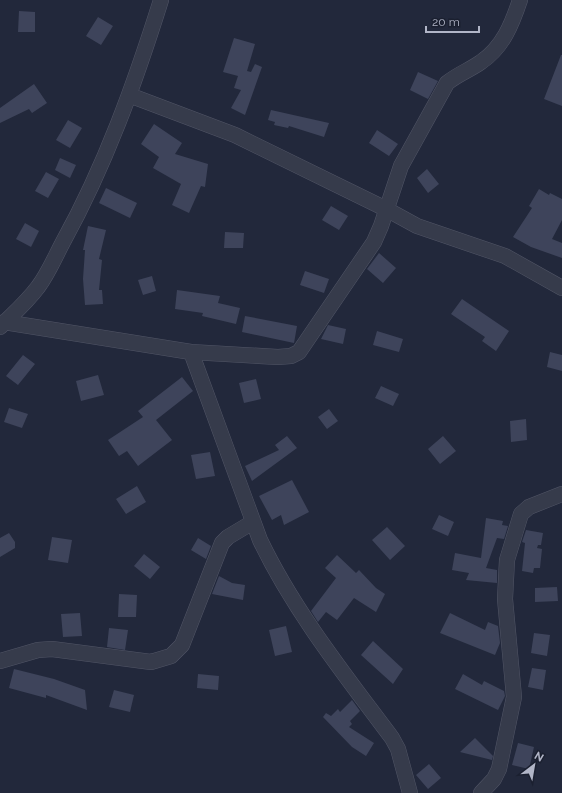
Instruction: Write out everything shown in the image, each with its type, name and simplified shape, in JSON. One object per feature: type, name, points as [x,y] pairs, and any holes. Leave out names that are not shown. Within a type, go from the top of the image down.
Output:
[{"type":"street","points":[[2,325],[38,287],[91,189],[129,95],[161,0]]},
{"type":"street","points":[[2,325],[190,352],[278,357],[291,356],[299,352],[374,242],[401,166],[447,83],[456,75],[481,62],[495,50],[511,26],[520,0]]},
{"type":"street","points":[[129,95],[235,135],[386,209],[417,226],[505,256],[562,288]]},
{"type":"street","points":[[190,352],[253,522],[273,567],[346,676],[392,738],[398,749],[410,793]]},
{"type":"street","points":[[481,793],[494,779],[499,768],[514,698],[504,599],[507,560],[521,514],[529,507],[562,494]]},
{"type":"street","points":[[0,661],[38,650],[52,649],[151,662],[171,656],[182,645],[222,543],[228,537],[253,522]]},
{"type":"building","points":[[19,11],[35,12],[35,32],[18,32]]},
{"type":"building","points":[[98,17],[113,26],[101,45],[86,36]]},
{"type":"building","points":[[234,38],[255,44],[247,71],[251,72],[255,64],[262,67],[245,115],[231,108],[241,90],[234,88],[238,76],[223,72]]},
{"type":"building","points":[[562,55],[562,106],[544,99]]},
{"type":"building","points":[[418,72],[438,81],[428,99],[410,90]]},
{"type":"building","points":[[34,84],[47,103],[32,113],[29,109],[0,123],[0,108]]},
{"type":"building","points":[[271,110],[329,123],[324,137],[289,126],[288,128],[274,125],[275,122],[268,120]]},
{"type":"building","points":[[68,120],[82,128],[70,148],[56,140]]},
{"type":"building","points":[[154,124],[182,143],[175,154],[208,164],[205,187],[201,186],[189,213],[172,205],[181,184],[153,168],[159,157],[141,144]]},
{"type":"building","points":[[377,130],[398,144],[389,156],[369,143]]},
{"type":"building","points":[[60,158],[76,165],[70,178],[55,170]]},
{"type":"building","points":[[427,169],[439,184],[428,193],[417,178]]},
{"type":"building","points":[[46,172],[59,179],[48,198],[35,191]]},
{"type":"building","points":[[106,188],[137,203],[130,218],[99,203]]},
{"type":"building","points":[[539,189],[549,195],[550,193],[562,199],[562,220],[552,239],[562,243],[562,258],[531,247],[513,237],[532,208],[529,206]]},
{"type":"building","points":[[331,206],[348,216],[339,230],[322,220]]},
{"type":"building","points":[[25,223],[39,231],[31,247],[16,239]]},
{"type":"building","points":[[88,226],[106,230],[99,259],[102,260],[99,290],[102,290],[103,304],[85,305],[83,279],[85,250],[83,250]]},
{"type":"building","points":[[225,232],[244,233],[243,248],[224,248]]},
{"type":"building","points":[[379,253],[396,268],[383,283],[367,269]]},
{"type":"building","points":[[305,271],[329,279],[324,293],[300,285]]},
{"type":"building","points":[[152,276],[156,291],[143,295],[138,280]]},
{"type":"building","points":[[177,290],[220,296],[218,303],[240,308],[236,324],[202,316],[203,313],[175,309]]},
{"type":"building","points":[[462,299],[509,331],[496,351],[482,341],[485,337],[451,314]]},
{"type":"building","points":[[245,316],[297,326],[294,343],[242,332]]},
{"type":"building","points":[[328,325],[346,329],[343,344],[321,339]]},
{"type":"building","points":[[377,331],[403,339],[399,352],[373,345]]},
{"type":"building","points":[[550,352],[562,355],[562,371],[547,367]]},
{"type":"building","points":[[23,355],[35,364],[18,385],[6,376]]},
{"type":"building","points":[[98,375],[104,395],[81,401],[76,381]]},
{"type":"building","points":[[182,377],[193,391],[156,420],[172,440],[138,466],[127,451],[119,456],[108,440],[143,417],[138,411]]},
{"type":"building","points":[[256,379],[261,399],[244,403],[239,383]]},
{"type":"building","points":[[381,386],[399,394],[393,406],[375,398]]},
{"type":"building","points":[[9,408],[28,414],[22,428],[4,422]]},
{"type":"building","points":[[329,409],[338,421],[327,429],[318,417]]},
{"type":"building","points":[[526,419],[527,440],[511,442],[510,421]]},
{"type":"building","points":[[287,436],[297,448],[252,481],[245,466],[279,450],[275,445]]},
{"type":"building","points":[[443,436],[456,451],[440,464],[428,449]]},
{"type":"building","points":[[210,452],[215,476],[196,479],[191,455]]},
{"type":"building","points":[[292,480],[309,512],[284,525],[281,515],[272,520],[259,496]]},
{"type":"building","points":[[137,486],[146,502],[126,514],[116,499]]},
{"type":"building","points":[[439,515],[454,522],[448,536],[432,529]]},
{"type":"building","points":[[486,518],[503,521],[502,525],[508,526],[504,539],[497,538],[486,568],[497,570],[497,583],[466,580],[469,573],[452,570],[455,553],[481,558]]},
{"type":"building","points":[[387,527],[405,546],[390,560],[372,540]]},
{"type":"building","points":[[526,530],[543,533],[541,545],[538,545],[537,548],[542,549],[540,568],[534,568],[533,573],[522,571],[525,543],[522,542]]},
{"type":"building","points":[[9,533],[15,542],[15,548],[0,557],[0,538]]},
{"type":"building","points":[[52,537],[72,540],[68,563],[48,560]]},
{"type":"building","points":[[198,538],[211,546],[206,559],[191,550]]},
{"type":"building","points":[[144,554],[160,567],[150,579],[134,566]]},
{"type":"building","points":[[337,555],[356,573],[359,570],[376,588],[385,594],[376,612],[354,598],[337,620],[326,612],[318,622],[311,611],[336,578],[325,568]]},
{"type":"building","points":[[219,576],[232,583],[245,585],[243,600],[212,594]]},
{"type":"building","points":[[557,587],[558,601],[535,602],[535,588]]},
{"type":"building","points":[[119,594],[137,595],[136,617],[118,617]]},
{"type":"building","points":[[80,613],[82,636],[63,637],[61,614]]},
{"type":"building","points":[[450,613],[485,630],[488,622],[498,626],[500,643],[495,655],[440,633]]},
{"type":"building","points":[[286,626],[292,652],[275,656],[269,630]]},
{"type":"building","points":[[109,628],[128,630],[125,650],[107,647]]},
{"type":"building","points":[[534,633],[550,635],[547,656],[531,653]]},
{"type":"building","points":[[373,641],[403,669],[393,684],[361,655]]},
{"type":"building","points":[[532,668],[546,670],[543,690],[528,687]]},
{"type":"building","points":[[14,669],[54,679],[85,690],[87,710],[46,695],[46,698],[9,688]]},
{"type":"building","points":[[198,674],[219,676],[218,690],[197,688]]},
{"type":"building","points":[[463,674],[482,685],[484,681],[504,691],[505,696],[498,710],[455,689]]},
{"type":"building","points":[[114,690],[134,695],[130,712],[109,707]]},
{"type":"building","points":[[352,700],[360,711],[350,721],[352,724],[349,727],[374,743],[366,756],[352,747],[323,717],[326,713],[331,716],[338,709],[340,712]]},
{"type":"building","points":[[475,738],[493,756],[492,760],[460,752]]},
{"type":"building","points":[[518,743],[534,747],[529,769],[512,765]]},
{"type":"building","points":[[429,764],[441,778],[428,789],[416,775]]}]
